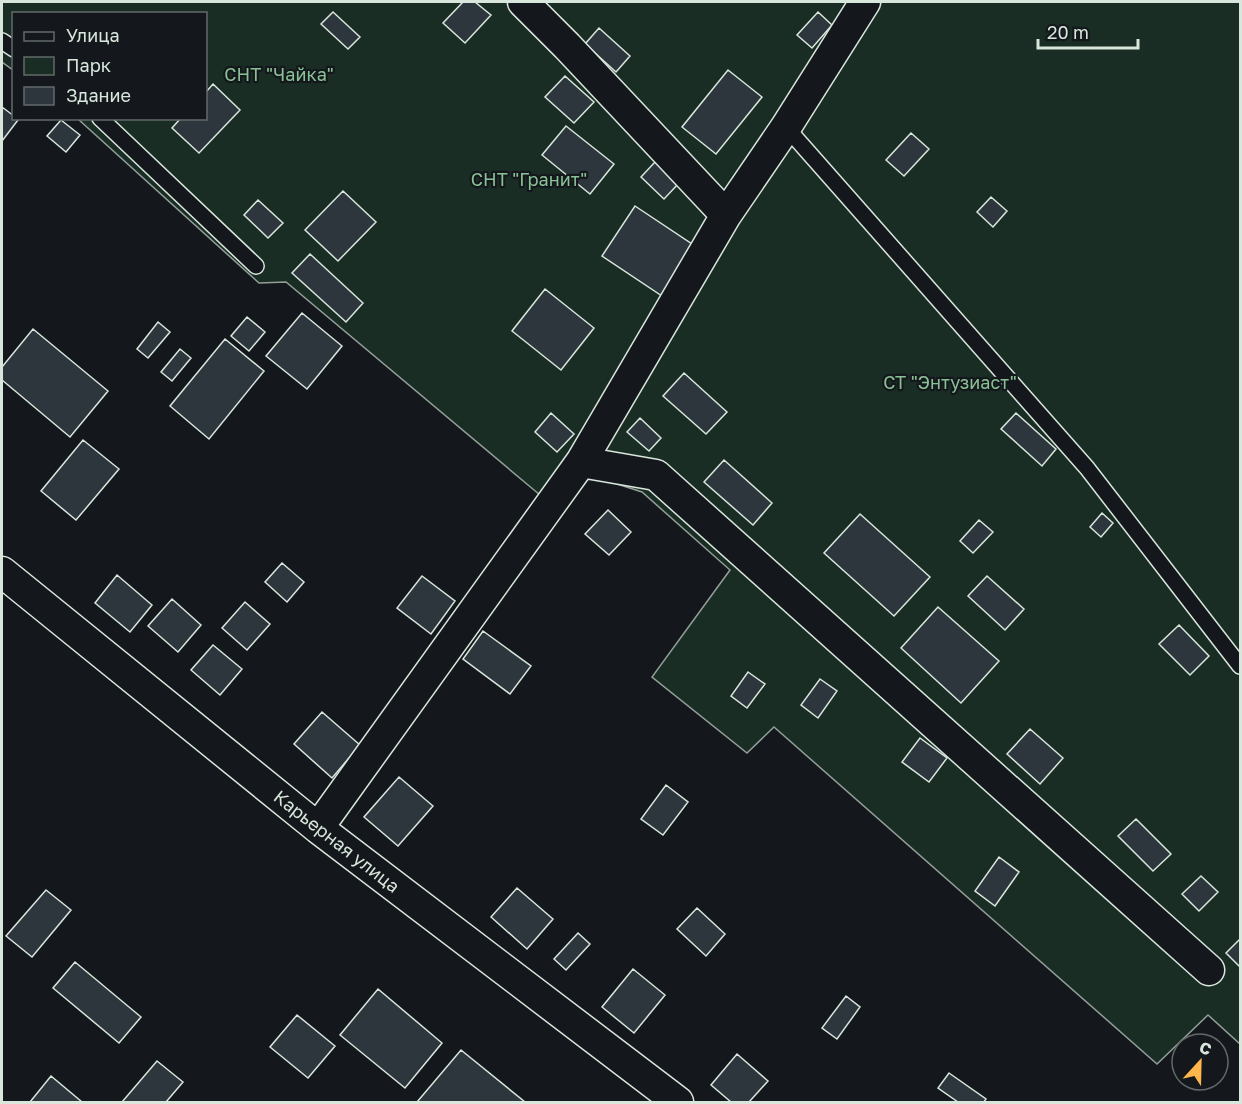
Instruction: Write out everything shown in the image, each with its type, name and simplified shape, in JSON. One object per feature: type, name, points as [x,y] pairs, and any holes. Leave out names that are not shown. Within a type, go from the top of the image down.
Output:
[{"type":"street","points":[[523,2],[726,215]]},
{"type":"street","points":[[318,828],[581,462],[726,215],[786,127],[865,2]]},
{"type":"street","points":[[581,462],[656,475],[1209,970]]},
{"type":"street","name":"Карьерная улица","points":[[2,572],[318,828],[678,1102]]},
{"type":"lane","points":[[102,120],[256,266]]},
{"type":"lane","points":[[786,127],[1086,468],[1240,666]]},
{"type":"green space","name":"СТ \"Энтузиаст\"","points":[[2,2],[1240,2],[1240,1044],[1230,1035],[1230,1032],[1227,1032],[1208,1015],[1190,1032],[1170,1032],[1170,1052],[1157,1064],[774,727],[747,753],[652,677],[730,570],[642,492],[608,481],[571,449],[540,495],[286,282],[259,283],[79,120],[207,120],[207,12],[12,12],[12,69],[2,62]]},
{"type":"building","points":[[463,2],[475,2],[491,15],[465,43],[443,23]]},
{"type":"building","points":[[333,12],[360,37],[348,49],[321,24]]},
{"type":"building","points":[[818,12],[832,25],[812,48],[797,35]]},
{"type":"building","points":[[599,28],[630,56],[616,72],[585,44]]},
{"type":"building","points":[[728,70],[762,97],[716,154],[682,127]]},
{"type":"building","points":[[565,76],[594,102],[574,123],[545,97]]},
{"type":"building","points":[[213,84],[240,110],[199,153],[172,128],[179,120],[207,120],[207,91]]},
{"type":"building","points":[[2,107],[12,114],[12,120],[18,120],[2,141]]},
{"type":"building","points":[[61,120],[80,135],[66,152],[47,136]]},
{"type":"building","points":[[566,126],[614,164],[590,194],[542,155]]},
{"type":"building","points":[[911,133],[929,149],[904,176],[886,160]]},
{"type":"building","points":[[655,162],[679,183],[664,199],[641,177]]},
{"type":"building","points":[[343,191],[376,222],[338,261],[305,230]]},
{"type":"building","points":[[991,197],[1007,211],[993,227],[977,212]]},
{"type":"building","points":[[258,200],[283,223],[268,238],[244,215]]},
{"type":"building","points":[[635,206],[695,246],[662,296],[602,256]]},
{"type":"building","points":[[310,254],[363,303],[346,322],[292,273]]},
{"type":"building","points":[[545,289],[594,328],[561,370],[512,331]]},
{"type":"building","points":[[302,313],[342,346],[307,389],[266,356]]},
{"type":"building","points":[[247,317],[265,332],[249,351],[231,336]]},
{"type":"building","points":[[158,322],[170,332],[148,358],[137,349]]},
{"type":"building","points":[[33,329],[108,391],[70,437],[2,380],[2,367]]},
{"type":"building","points":[[225,339],[264,371],[209,439],[170,406]]},
{"type":"building","points":[[180,349],[191,358],[172,381],[161,372]]},
{"type":"building","points":[[684,373],[727,412],[706,434],[663,396]]},
{"type":"building","points":[[551,413],[574,434],[557,452],[535,432]]},
{"type":"building","points":[[1016,413],[1056,449],[1042,466],[1001,429]]},
{"type":"building","points":[[640,418],[661,438],[649,451],[627,432]]},
{"type":"building","points":[[83,440],[119,469],[76,520],[41,491]]},
{"type":"building","points":[[724,460],[772,503],[753,525],[704,482]]},
{"type":"building","points":[[608,510],[631,532],[609,555],[585,534]]},
{"type":"building","points":[[1102,513],[1113,523],[1101,537],[1090,527]]},
{"type":"building","points":[[860,514],[930,577],[894,616],[824,553]]},
{"type":"building","points":[[979,520],[993,532],[973,553],[960,541]]},
{"type":"building","points":[[282,563],[304,582],[287,602],[265,582]]},
{"type":"building","points":[[117,575],[152,605],[130,632],[95,603]]},
{"type":"building","points":[[422,576],[455,601],[431,634],[397,608]]},
{"type":"building","points":[[987,576],[1024,609],[1005,630],[968,596]]},
{"type":"building","points":[[172,599],[201,625],[178,652],[148,626]]},
{"type":"building","points":[[245,602],[270,624],[247,650],[222,628]]},
{"type":"building","points":[[938,607],[999,661],[961,703],[901,648]]},
{"type":"building","points":[[1179,625],[1209,656],[1190,675],[1159,644]]},
{"type":"building","points":[[483,631],[531,666],[510,694],[463,659]]},
{"type":"building","points":[[213,645],[242,669],[220,695],[191,670]]},
{"type":"building","points":[[748,672],[765,684],[747,708],[731,696]]},
{"type":"building","points":[[820,679],[837,691],[818,718],[801,705]]},
{"type":"building","points":[[322,712],[360,745],[332,778],[294,744]]},
{"type":"building","points":[[1030,729],[1063,758],[1040,784],[1007,754]]},
{"type":"building","points":[[920,738],[947,758],[929,782],[902,762]]},
{"type":"building","points":[[399,777],[433,806],[398,846],[364,817]]},
{"type":"building","points":[[666,785],[688,802],[663,835],[641,819]]},
{"type":"building","points":[[1136,819],[1171,854],[1153,871],[1118,836]]},
{"type":"building","points":[[999,857],[1019,872],[995,906],[975,891]]},
{"type":"building","points":[[1201,876],[1218,892],[1199,911],[1182,894]]},
{"type":"building","points":[[517,888],[553,919],[527,949],[491,917]]},
{"type":"building","points":[[46,890],[71,910],[32,957],[6,936]]},
{"type":"building","points":[[697,908],[725,934],[706,956],[677,929]]},
{"type":"building","points":[[578,933],[590,944],[566,970],[554,959]]},
{"type":"building","points":[[1240,939],[1240,967],[1226,953]]},
{"type":"building","points":[[75,962],[141,1017],[119,1043],[53,988]]},
{"type":"building","points":[[633,969],[665,995],[634,1033],[602,1007]]},
{"type":"building","points":[[378,989],[442,1043],[405,1088],[340,1035]]},
{"type":"building","points":[[846,996],[860,1007],[837,1039],[822,1028]]},
{"type":"building","points":[[297,1015],[335,1046],[308,1078],[270,1047]]},
{"type":"building","points":[[461,1050],[525,1102],[417,1102]]},
{"type":"building","points":[[737,1054],[768,1081],[749,1102],[731,1102],[711,1085]]},
{"type":"building","points":[[157,1061],[183,1082],[166,1102],[122,1102]]},
{"type":"building","points":[[949,1073],[986,1099],[984,1102],[958,1102],[938,1088]]},
{"type":"building","points":[[51,1076],[82,1102],[30,1102]]},
{"type":"park label","name":"СНТ \"Чайка\"","points":[[279,74]]},
{"type":"park label","name":"СНТ \"Гранит\"","points":[[529,179]]}]
